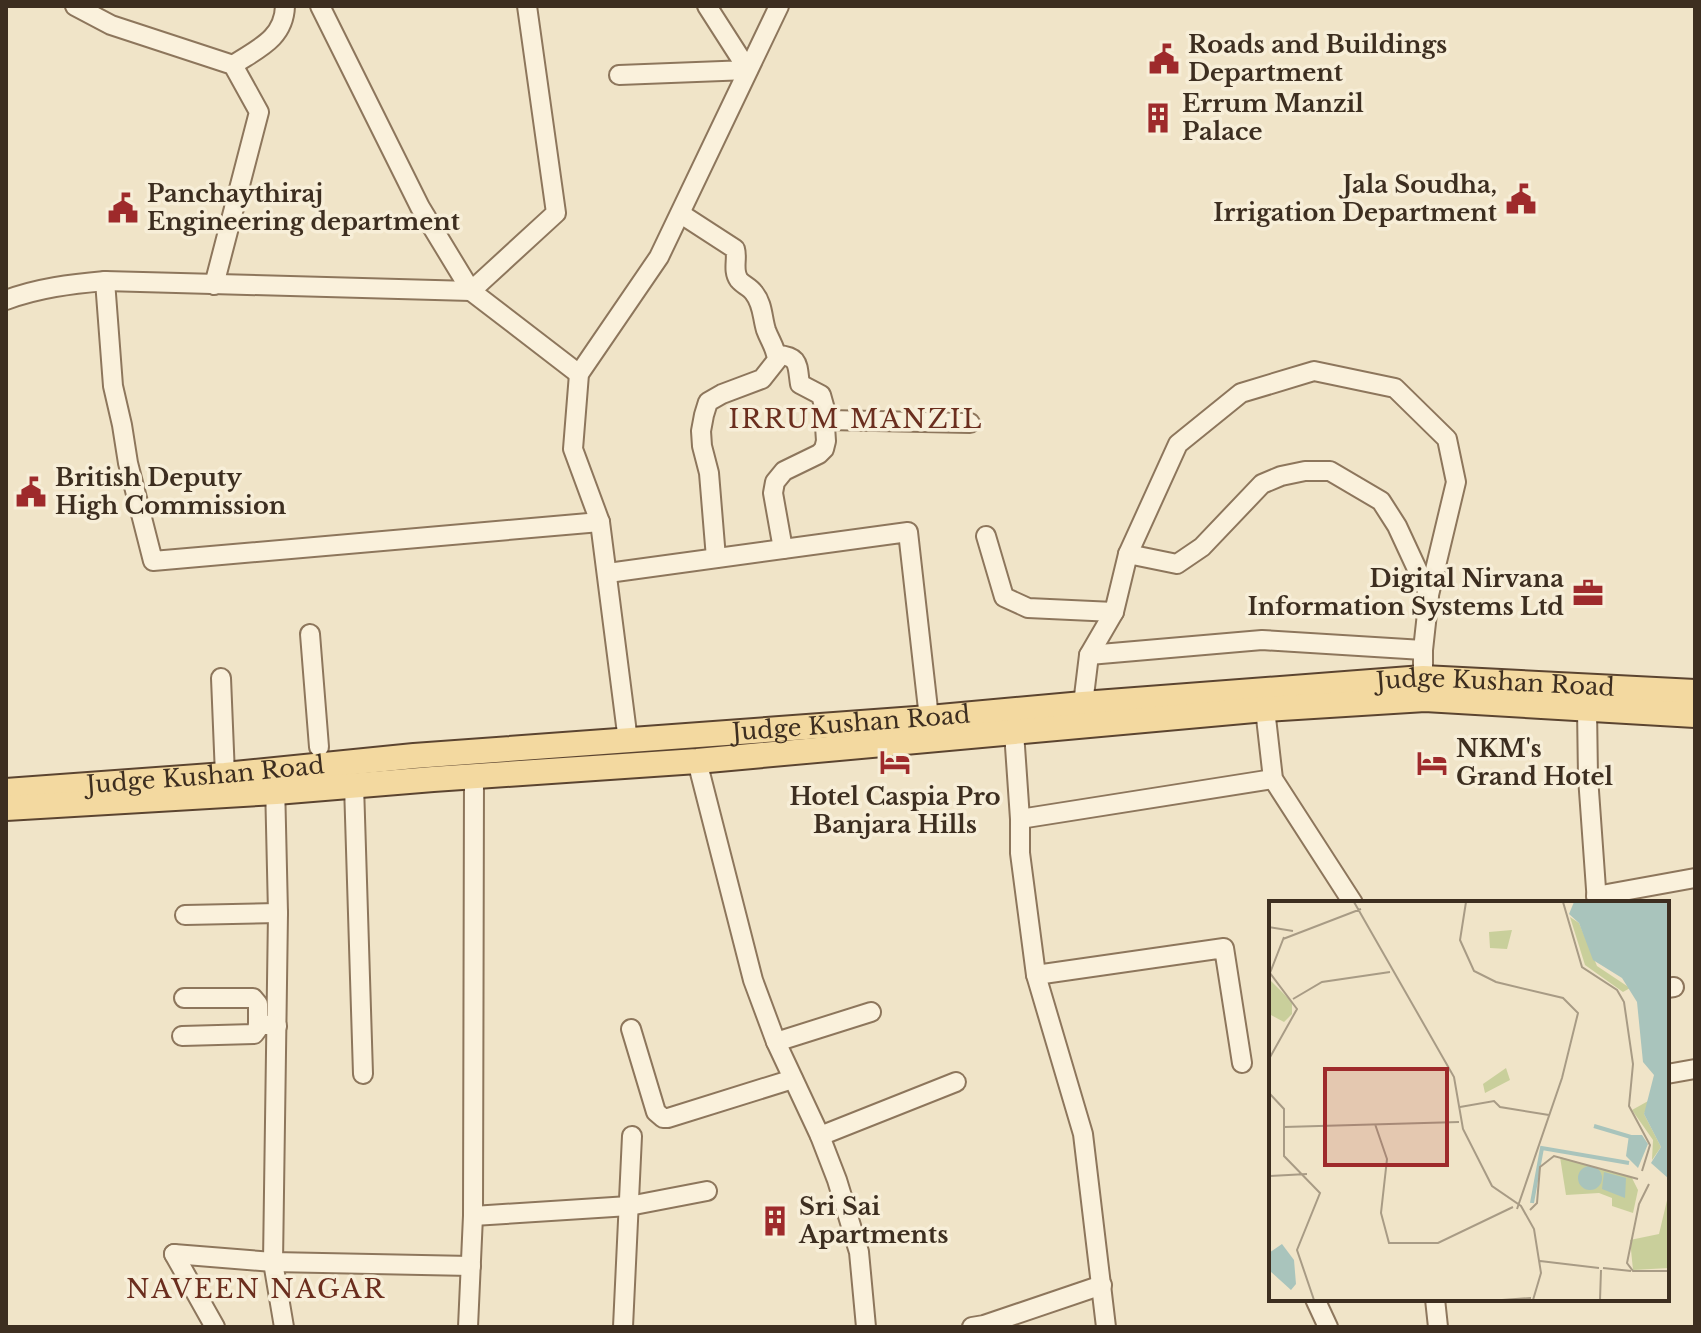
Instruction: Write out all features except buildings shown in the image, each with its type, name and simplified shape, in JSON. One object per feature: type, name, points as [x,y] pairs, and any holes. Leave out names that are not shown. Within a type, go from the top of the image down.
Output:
[{"type":"main road","name":"Judge Kushan Road","points":[[6,808],[275,781],[414,756],[1423,678],[1695,692]]},
{"type":"main road","name":"Judge Kushan Road","points":[[6,791],[225,775],[354,785],[697,761],[1265,709],[1425,699],[1695,715]]},
{"type":"street","points":[[75,6],[111,25],[233,65],[259,112],[214,285]]},
{"type":"street","points":[[233,65],[270,41],[281,28],[285,6]]},
{"type":"street","points":[[320,6],[420,207],[471,291],[579,374]]},
{"type":"street","points":[[6,300],[66,284],[105,281],[471,291],[556,213],[527,6]]},
{"type":"street","points":[[707,6],[748,70]]},
{"type":"street","points":[[628,741],[600,522],[573,449],[579,374],[659,257],[779,6]]},
{"type":"street","points":[[619,75],[748,70]]},
{"type":"street","points":[[681,214],[735,249],[734,267],[738,279],[753,291],[760,303],[766,330],[777,355],[777,360],[762,379],[708,402],[704,415],[702,446],[709,473],[716,558]]},
{"type":"street","points":[[105,281],[113,386],[128,463],[153,561],[600,522]]},
{"type":"street","points":[[777,355],[794,358],[800,384],[821,395],[828,420],[824,449],[784,471],[775,482],[773,493],[783,549]]},
{"type":"street","points":[[1083,704],[1089,655],[1114,612],[1128,554],[1178,444],[1241,393],[1314,371],[1395,388],[1447,439],[1456,482],[1429,595],[1423,678]]},
{"type":"street","points":[[828,420],[970,423]]},
{"type":"street","points":[[1128,554],[1177,564],[1202,547],[1262,484],[1305,471],[1330,471],[1381,501],[1397,526],[1429,595]]},
{"type":"street","points":[[608,573],[908,532],[929,718]]},
{"type":"street","points":[[986,536],[1004,597],[1028,608],[1114,612]]},
{"type":"street","points":[[310,634],[319,747]]},
{"type":"street","points":[[1089,655],[1262,640],[1423,650]]},
{"type":"street","points":[[221,678],[225,775]]},
{"type":"street","points":[[1265,709],[1273,779],[1352,901]]},
{"type":"street","points":[[1587,709],[1588,777],[1597,899],[1695,878]]},
{"type":"street","points":[[1014,732],[1020,853],[1036,975],[1083,1134],[1106,1327]]},
{"type":"street","points":[[697,761],[753,980],[776,1042],[820,1136],[859,1252],[866,1327]]},
{"type":"street","points":[[468,1327],[473,1216],[474,776]]},
{"type":"street","points":[[1020,819],[1273,779]]},
{"type":"street","points":[[275,781],[278,913],[267,1025],[273,1262],[284,1327]]},
{"type":"street","points":[[354,785],[363,1074]]},
{"type":"street","points":[[185,915],[278,913]]},
{"type":"street","points":[[1036,975],[1224,948],[1242,1063]]},
{"type":"street","points":[[184,998],[253,998],[267,1025]]},
{"type":"street","points":[[776,1042],[871,1012]]},
{"type":"street","points":[[182,1036],[254,1034],[267,1025]]},
{"type":"street","points":[[631,1029],[656,1112],[663,1118],[793,1079]]},
{"type":"street","points":[[1669,1074],[1695,1069]]},
{"type":"street","points":[[820,1136],[956,1082]]},
{"type":"street","points":[[623,1327],[632,1136]]},
{"type":"street","points":[[473,1216],[629,1206],[707,1191]]},
{"type":"street","points":[[215,1327],[174,1254],[273,1262],[471,1266]]},
{"type":"street","points":[[980,1326],[1102,1285]]},
{"type":"street","points":[[1316,1301],[1328,1327]]},
{"type":"street","points":[[1435,1301],[1438,1327]]},
{"type":"place","name":"Roads and Buildings Department","points":[[1164,59]]},
{"type":"place","name":"Errum Manzil Palace","points":[[1158,118]]},
{"type":"place","name":"Jala Soudha, Irrigation Department","points":[[1521,199]]},
{"type":"place","name":"Panchaythiraj Engineering department","points":[[123,208]]},
{"type":"place","name":"British Deputy High Commission","points":[[31,492]]},
{"type":"place","name":"Digital Nirvana Information Systems Ltd","points":[[1588,593]]},
{"type":"place","name":"Hotel Caspia Pro Banjara Hills","points":[[895,762]]},
{"type":"place","name":"NKM's Grand Hotel","points":[[1432,763]]},
{"type":"place","name":"Sri Sai Apartments","points":[[775,1221]]},
{"type":"district","name":"IRRUM MANZIL","points":[[856,419]]},
{"type":"district","name":"NAVEEN NAGAR","points":[[256,1289]]}]
